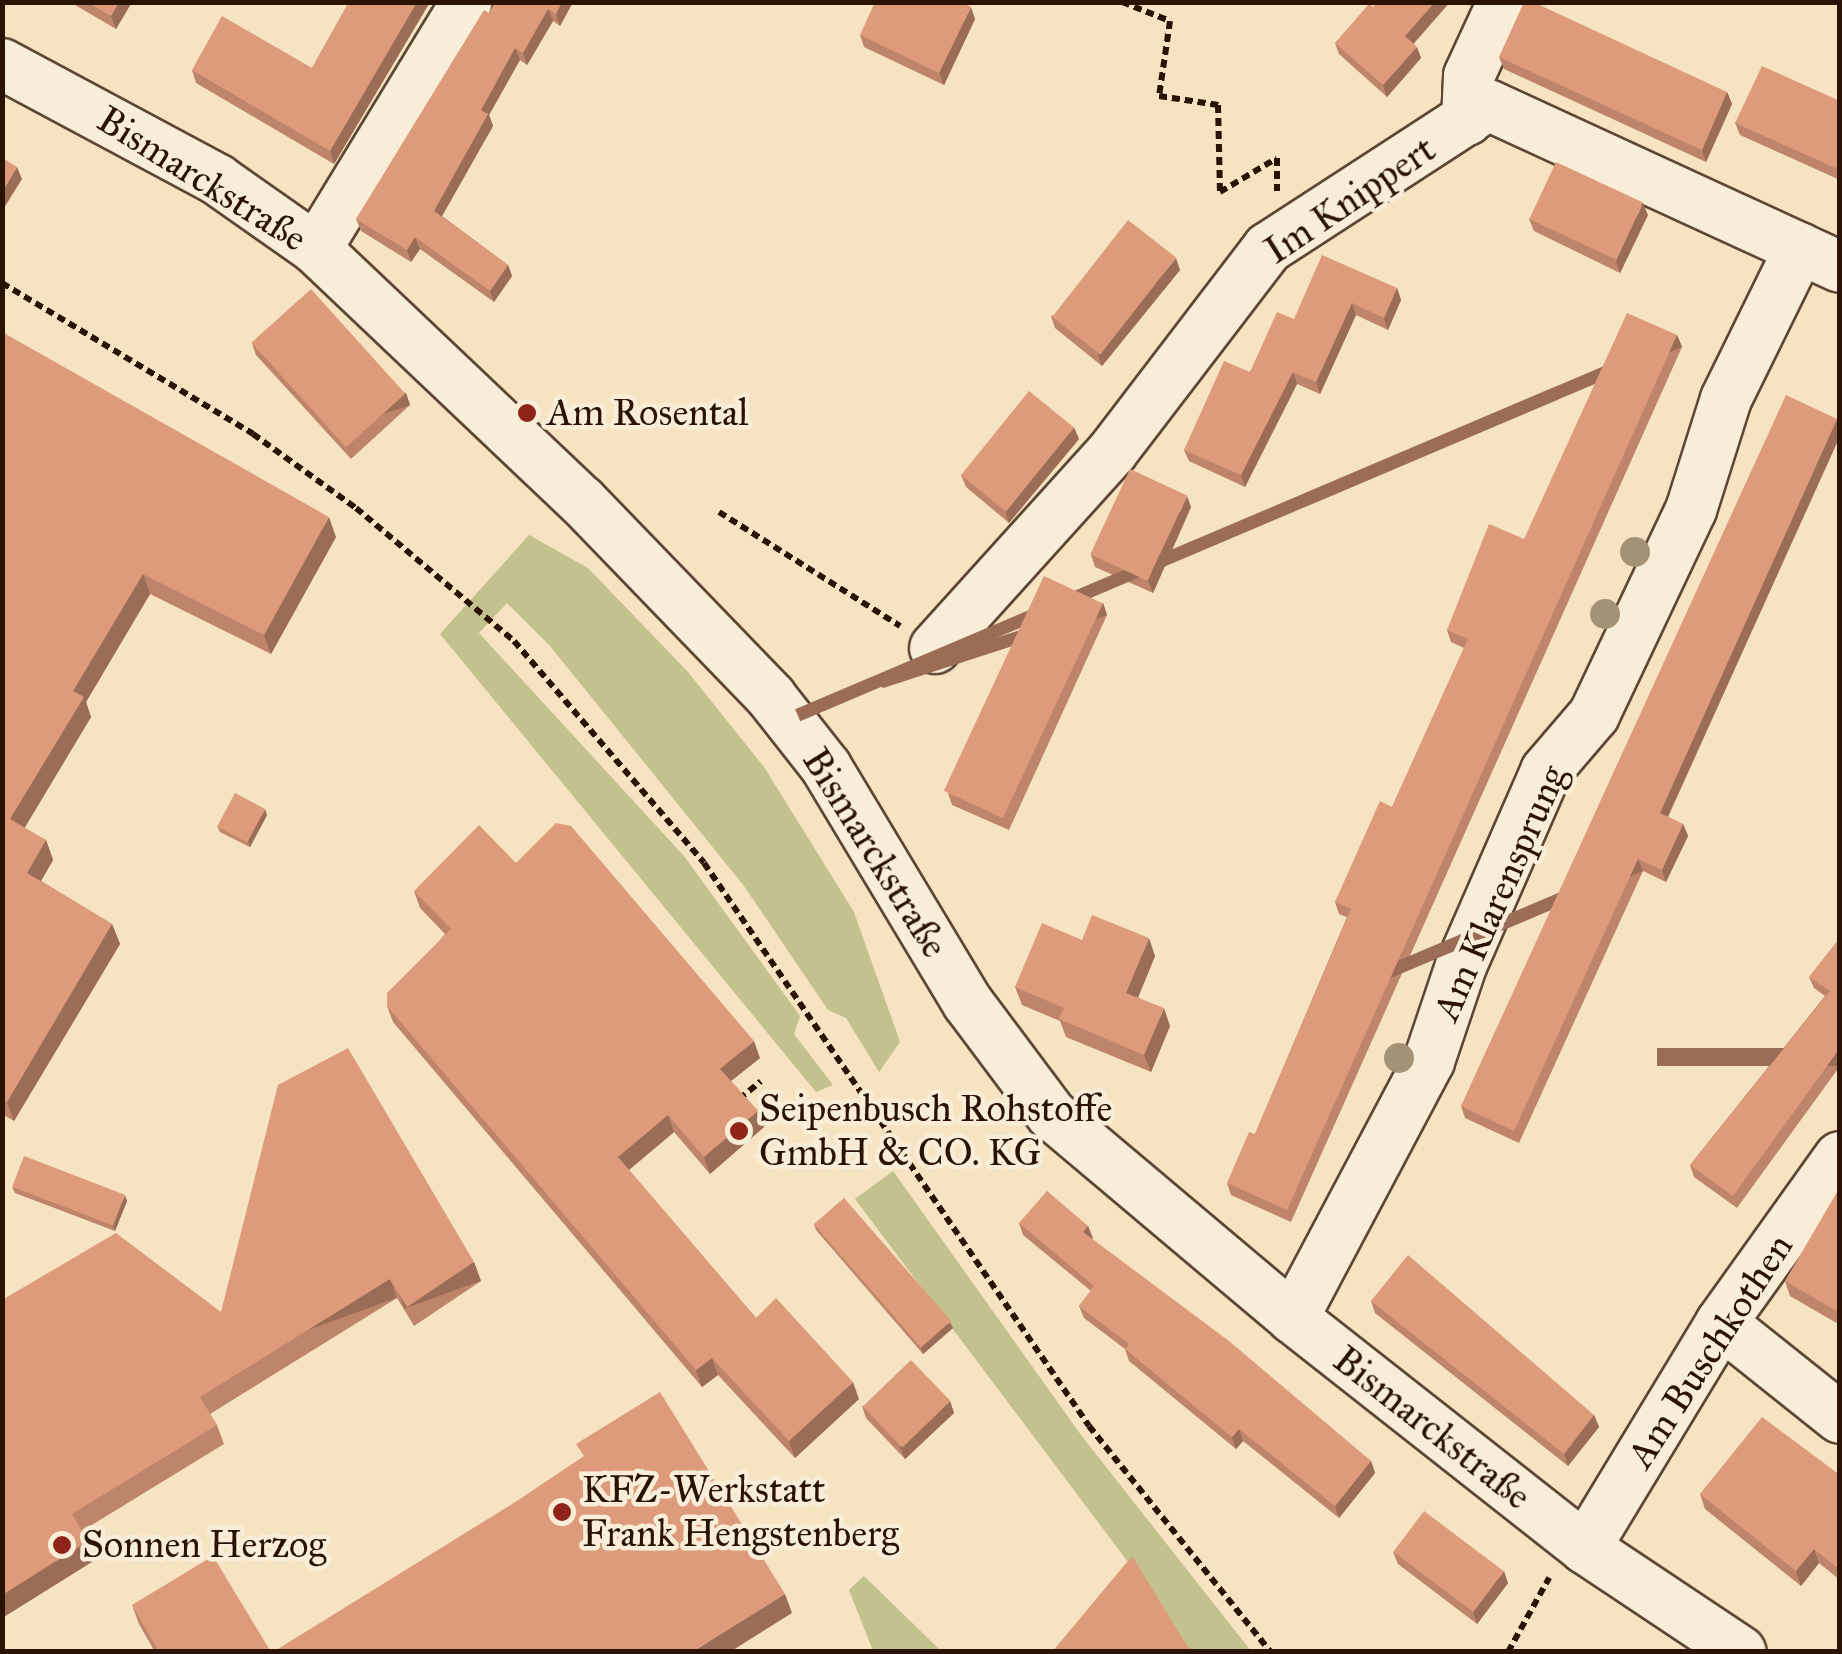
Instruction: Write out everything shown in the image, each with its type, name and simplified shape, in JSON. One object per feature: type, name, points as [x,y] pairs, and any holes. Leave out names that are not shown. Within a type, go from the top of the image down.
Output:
[{"type":"street","points":[[316,249],[467,2]]},
{"type":"street","points":[[1467,120],[1469,76],[1503,2]]},
{"type":"street","name":"Bismarckstraße","points":[[2,64],[218,180],[316,249],[582,501],[772,697],[826,767],[968,1003],[1051,1114],[1569,1559],[1741,1652]]},
{"type":"street","name":"Im Knippert","points":[[935,648],[1112,452],[1268,248],[1488,105],[1820,258]]},
{"type":"street","name":"Am Klarensprung","points":[[1292,1318],[1429,1061],[1460,966],[1546,771],[1594,715],[1691,510],[1726,399],[1820,258]]},
{"type":"street","name":"Am Buschkothen","points":[[1569,1559],[1721,1323],[1840,1157]]},
{"type":"street","points":[[1721,1323],[1840,1418]]},
{"type":"path","points":[[1122,2],[1170,21],[1159,96],[1218,105],[1220,192],[1278,158],[1277,228],[1297,230]]},
{"type":"path","points":[[2,283],[268,444],[356,508],[514,641],[704,863],[933,1190],[1088,1426],[1271,1652]]},
{"type":"path","points":[[719,512],[935,648]]},
{"type":"path","points":[[738,1099],[761,1081]]},
{"type":"path","points":[[1508,1652],[1569,1559]]},
{"type":"shaded area","points":[[529,535],[588,568],[688,672],[764,767],[854,912],[900,1042],[879,1072],[846,1018],[828,1010],[744,886],[550,646],[507,603],[479,633],[684,856],[800,1016],[794,1034],[833,1085],[816,1092],[440,634]]},
{"type":"shaded area","points":[[893,1171],[1081,1435],[1251,1651],[1185,1651],[1140,1578],[855,1199]]},
{"type":"shaded area","points":[[864,1576],[941,1651],[873,1651],[849,1590]]},
{"type":"building","points":[[87,2],[119,2],[111,16]]},
{"type":"building","points":[[349,2],[417,2],[330,151],[192,70],[222,16],[312,68]]},
{"type":"building","points":[[495,2],[562,2],[556,14],[548,9],[523,53],[515,48],[481,110],[488,114],[434,211],[508,265],[490,291],[415,237],[407,250],[356,219],[484,10],[489,13]]},
{"type":"building","points":[[875,2],[962,2],[971,7],[939,73],[860,35]]},
{"type":"building","points":[[1377,2],[1435,2],[1405,36],[1417,47],[1383,85],[1335,43],[1369,4],[1373,7]]},
{"type":"building","points":[[1524,2],[1533,2],[1727,92],[1702,150],[1499,57]]},
{"type":"building","points":[[1762,66],[1840,101],[1840,170],[1735,123]]},
{"type":"building","points":[[2,158],[17,167],[2,192]]},
{"type":"building","points":[[1556,162],[1643,203],[1616,260],[1529,219]]},
{"type":"building","points":[[1128,220],[1176,258],[1100,354],[1052,317]]},
{"type":"building","points":[[1322,255],[1397,288],[1384,318],[1352,303],[1316,382],[1293,372],[1241,475],[1184,450],[1224,361],[1250,372],[1277,312],[1294,319]]},
{"type":"building","points":[[311,289],[405,394],[346,447],[252,343]]},
{"type":"building","points":[[1627,313],[1677,335],[1287,1210],[1227,1183],[1249,1132],[1255,1134],[1351,909],[1335,902],[1380,801],[1392,807],[1468,639],[1447,630],[1489,524],[1524,539]]},
{"type":"building","points":[[2,332],[329,517],[264,635],[143,574],[73,691],[84,697],[10,819],[46,840],[27,873],[112,924],[7,1102],[2,1099]]},
{"type":"building","points":[[1029,391],[1074,428],[1006,511],[961,475]]},
{"type":"building","points":[[1786,395],[1837,419],[1660,813],[1683,824],[1662,870],[1638,859],[1514,1131],[1461,1106]]},
{"type":"building","points":[[1130,469],[1187,496],[1147,581],[1090,554]]},
{"type":"building","points":[[1044,576],[1103,603],[1003,818],[944,791]]},
{"type":"building","points":[[235,793],[265,809],[247,843],[217,827]]},
{"type":"building","points":[[556,823],[571,826],[754,1041],[720,1069],[758,1111],[704,1157],[668,1115],[618,1157],[756,1318],[776,1298],[853,1382],[789,1441],[712,1358],[696,1370],[387,1006],[387,993],[451,929],[414,891],[479,825],[516,863]]},
{"type":"building","points":[[1092,915],[1149,938],[1126,993],[1164,1008],[1144,1055],[1059,1019],[1064,1008],[1015,987],[1042,923],[1082,940]]},
{"type":"building","points":[[1840,938],[1840,1048],[1733,1196],[1690,1165],[1830,991],[1809,977]]},
{"type":"building","points":[[348,1048],[474,1262],[407,1307],[390,1279],[200,1397],[217,1425],[72,1514],[88,1541],[2,1595],[2,1300],[116,1233],[221,1312],[278,1085]]},
{"type":"building","points":[[24,1156],[125,1195],[113,1226],[12,1187]]},
{"type":"building","points":[[1047,1191],[1088,1226],[1083,1232],[1229,1341],[1371,1461],[1335,1506],[1239,1429],[1232,1437],[1125,1349],[1129,1344],[1079,1306],[1094,1286],[1019,1223]]},
{"type":"building","points":[[1837,1192],[1840,1194],[1840,1313],[1785,1281]]},
{"type":"building","points":[[844,1198],[951,1321],[921,1347],[814,1224]]},
{"type":"building","points":[[1408,1255],[1594,1415],[1564,1454],[1371,1301]]},
{"type":"building","points":[[911,1360],[951,1401],[902,1448],[863,1407]]},
{"type":"building","points":[[660,1392],[785,1594],[692,1652],[273,1652],[584,1456],[576,1444]]},
{"type":"building","points":[[1762,1417],[1840,1475],[1840,1570],[1814,1549],[1796,1571],[1700,1494]]},
{"type":"building","points":[[1424,1511],[1504,1571],[1473,1612],[1393,1552]]},
{"type":"building","points":[[213,1556],[271,1652],[159,1652],[132,1605]]},
{"type":"building","points":[[1132,1556],[1193,1652],[1052,1652]]},
{"type":"place","name":"Am Rosental","points":[[527,413]]},
{"type":"place","name":"Seipenbusch Rohstoffe GmbH & CO. KG","points":[[739,1131]]},
{"type":"place","name":"KFZ-Werkstatt Frank Hengstenberg","points":[[562,1512]]},
{"type":"place","name":"Sonnen Herzog","points":[[62,1545]]}]
